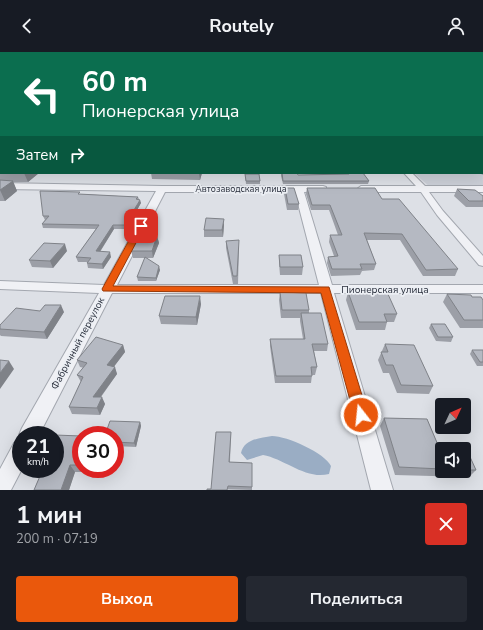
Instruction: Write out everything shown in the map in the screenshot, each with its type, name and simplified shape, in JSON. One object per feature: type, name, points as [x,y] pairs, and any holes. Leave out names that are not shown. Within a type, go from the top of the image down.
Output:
[{"type":"street","points":[[409,174],[424,190],[440,213],[483,263]]},
{"type":"street","name":"Автозаводская улица","points":[[0,186],[162,189],[330,189]]},
{"type":"street","name":"Фабричный переулок","points":[[34,426],[106,289],[162,189]]},
{"type":"street","points":[[299,189],[382,490]]},
{"type":"street","points":[[354,189],[483,189]]},
{"type":"street","name":"Пионерская улица","points":[[0,285],[106,289],[483,289]]},
{"type":"street","points":[[0,490],[12,467]]},
{"type":"shaded area","points":[[415,174],[483,174],[483,187],[430,187]]},
{"type":"water","points":[[272,436],[296,442],[314,451],[331,466],[329,474],[320,475],[304,472],[271,457],[263,455],[247,460],[241,453],[245,445],[249,442]]},
{"type":"building","points":[[245,174],[259,174],[260,181],[246,181]]},
{"type":"building","points":[[282,174],[364,174],[369,181],[283,181]]},
{"type":"building","points":[[0,180],[13,181],[0,190]]},
{"type":"building","points":[[285,188],[294,188],[299,204],[288,204]]},
{"type":"building","points":[[307,188],[375,188],[382,199],[399,199],[458,269],[426,270],[402,234],[364,233],[376,264],[360,264],[362,269],[332,269],[328,257],[338,256],[330,235],[342,235],[330,205],[312,205]]},
{"type":"building","points":[[457,189],[475,190],[483,196],[483,201],[469,201]]},
{"type":"building","points":[[40,191],[80,192],[78,194],[138,197],[136,199],[140,200],[125,225],[113,225],[96,251],[110,252],[102,264],[87,263],[91,258],[76,257],[99,225],[42,224],[49,216],[43,216]]},
{"type":"building","points":[[206,218],[224,219],[222,230],[204,230]]},
{"type":"building","points":[[139,236],[157,236],[152,251],[131,251]]},
{"type":"building","points":[[239,240],[237,276],[233,276],[226,241]]},
{"type":"building","points":[[44,243],[65,244],[50,261],[29,260]]},
{"type":"building","points":[[279,255],[301,255],[303,267],[280,267]]},
{"type":"building","points":[[145,257],[159,266],[156,278],[137,277]]},
{"type":"building","points":[[280,292],[306,293],[309,310],[282,310]]},
{"type":"building","points":[[348,292],[387,292],[397,314],[384,314],[387,322],[359,322]]},
{"type":"building","points":[[447,294],[481,297],[483,300],[483,320],[464,320]]},
{"type":"building","points":[[165,296],[200,296],[196,317],[159,316]]},
{"type":"building","points":[[45,305],[61,305],[44,332],[0,329],[0,325],[16,308],[40,311]]},
{"type":"building","points":[[301,313],[321,313],[328,344],[312,344],[317,367],[311,367],[312,376],[276,376],[270,339],[305,339]]},
{"type":"building","points":[[431,324],[445,324],[453,337],[438,337]]},
{"type":"building","points":[[96,337],[123,345],[107,365],[115,367],[93,397],[102,397],[97,408],[69,407],[83,377],[77,375],[87,363],[77,360]]},
{"type":"building","points":[[385,344],[414,345],[433,386],[401,385],[393,365],[386,365],[381,352],[388,352]]},
{"type":"building","points":[[472,350],[483,350],[483,362],[480,362]]},
{"type":"building","points":[[0,360],[9,361],[0,373]]},
{"type":"building","points":[[384,418],[427,419],[437,442],[435,442],[435,469],[399,467]]},
{"type":"building","points":[[110,421],[140,422],[134,443],[124,442],[124,426],[108,426]]},
{"type":"building","points":[[216,432],[231,432],[229,462],[252,463],[252,487],[228,486],[227,490],[207,490],[211,489]]},
{"type":"building","points":[[64,435],[72,436],[72,465],[70,465],[61,490],[34,490],[39,478],[64,478]]},
{"type":"building","points":[[471,459],[476,470],[471,470]]},
{"type":"route","points":[[141,226],[106,289],[326,290],[361,415]]}]
